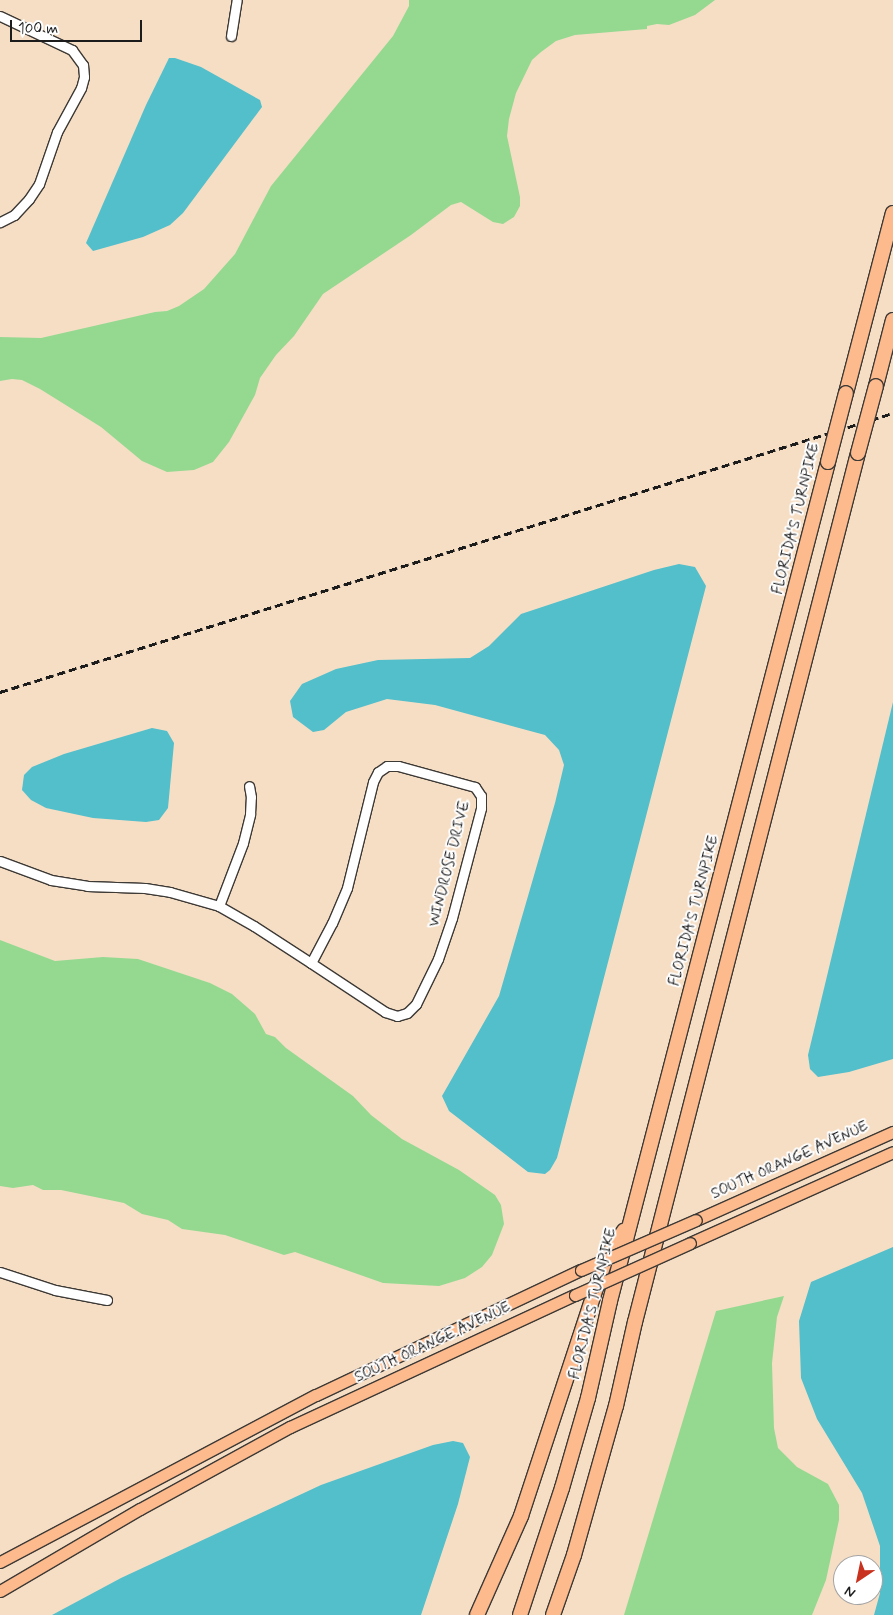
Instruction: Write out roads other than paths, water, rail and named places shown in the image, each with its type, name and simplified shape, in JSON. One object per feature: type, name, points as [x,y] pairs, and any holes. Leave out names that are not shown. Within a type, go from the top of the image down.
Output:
[{"type":"highway","name":"FLORIDA'S TURNPIKE","points":[[520,1615],[559,1497],[585,1407],[631,1220],[893,213]]},
{"type":"highway","points":[[554,1615],[574,1555],[616,1406],[635,1322],[893,320]]},
{"type":"highway","points":[[477,1615],[521,1516],[606,1260],[631,1220]]},
{"type":"main road","name":"SOUTH ORANGE AVENUE","points":[[0,1562],[316,1395],[581,1270],[893,1132]]},
{"type":"main road","name":"SOUTH ORANGE AVENUE","points":[[0,1591],[140,1510],[290,1427],[575,1295],[893,1152]]},
{"type":"street","points":[[231,36],[237,0]]},
{"type":"street","points":[[0,16],[72,50],[83,65],[84,76],[80,88],[57,132],[38,184],[29,199],[14,215],[0,222]]},
{"type":"street","name":"WINDROSE DRIVE","points":[[0,861],[51,880],[87,886],[145,888],[170,892],[219,906],[254,926],[385,1012],[397,1016],[407,1013],[416,1004],[438,959],[452,918],[481,808],[481,796],[475,787],[398,766],[387,766],[378,772],[373,782],[346,888],[332,923],[311,963]]},
{"type":"street","points":[[219,906],[243,843],[250,814],[251,797],[249,786]]},
{"type":"street","points":[[0,1272],[56,1290],[107,1300]]},
{"type":"water","points":[[169,58],[175,58],[201,67],[260,100],[262,107],[183,213],[170,225],[143,237],[93,251],[86,243],[146,105]]},
{"type":"water","points":[[679,564],[695,567],[706,586],[557,1158],[550,1170],[545,1174],[528,1172],[449,1111],[442,1096],[499,996],[555,803],[564,765],[559,750],[545,735],[435,705],[387,699],[346,712],[324,730],[313,732],[293,717],[290,701],[302,684],[336,669],[378,660],[470,658],[489,646],[521,614],[654,570]]},
{"type":"water","points":[[893,702],[893,1059],[849,1072],[818,1077],[810,1069],[808,1055]]},
{"type":"water","points":[[152,728],[167,731],[174,743],[168,808],[159,820],[146,822],[93,818],[46,808],[31,800],[22,790],[24,775],[32,767],[64,754]]},
{"type":"water","points":[[893,1247],[893,1615],[874,1615],[877,1605],[883,1605],[883,1555],[880,1555],[880,1546],[862,1493],[817,1419],[801,1378],[799,1321],[811,1282]]},
{"type":"water","points":[[453,1441],[463,1443],[470,1457],[458,1504],[421,1615],[52,1615],[121,1578],[321,1485],[433,1445]]},
{"type":"railway","points":[[0,692],[893,413]]}]
